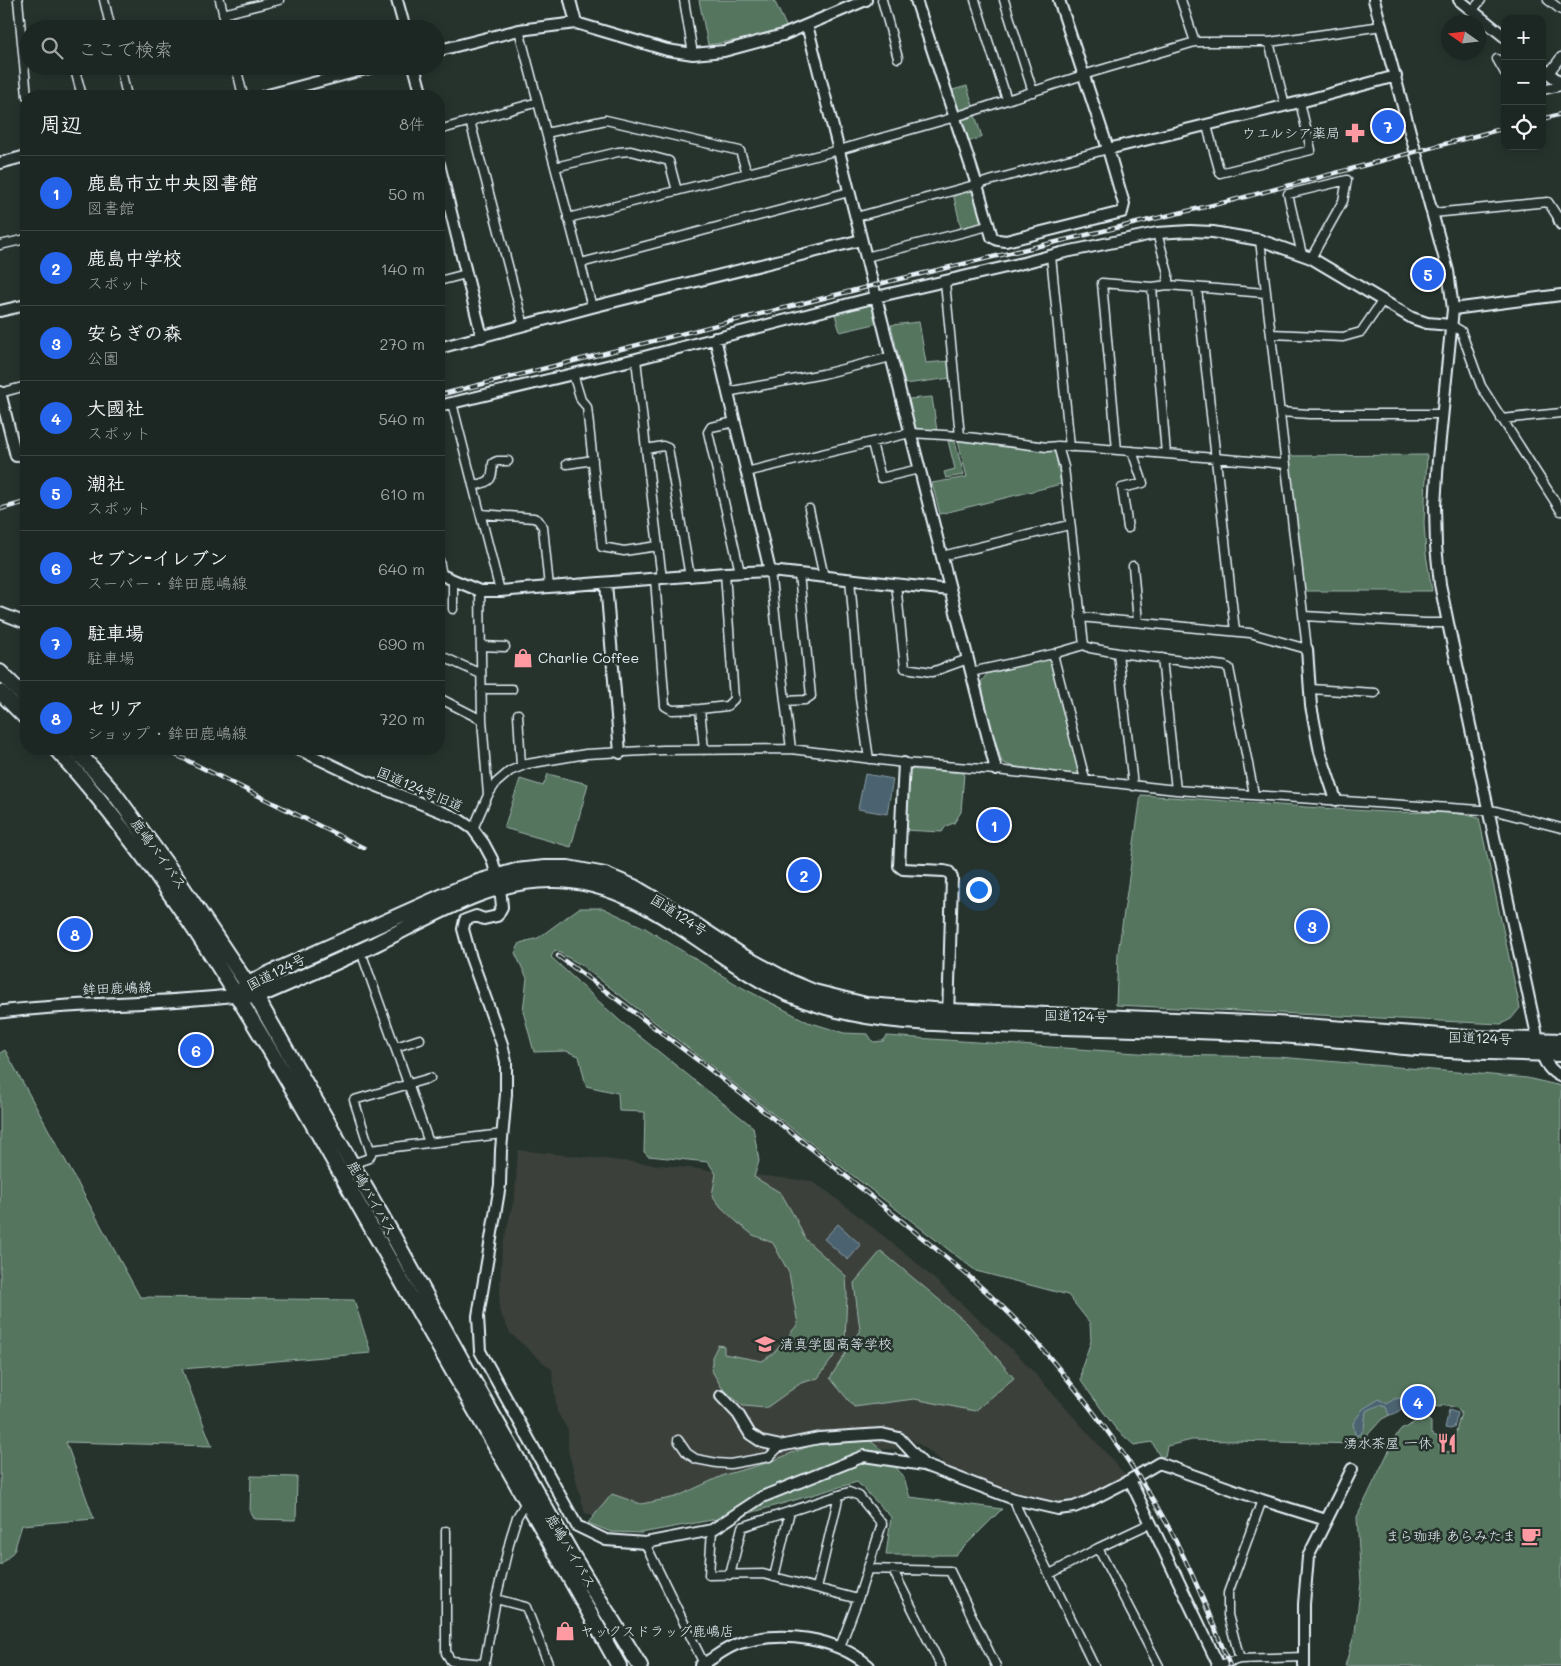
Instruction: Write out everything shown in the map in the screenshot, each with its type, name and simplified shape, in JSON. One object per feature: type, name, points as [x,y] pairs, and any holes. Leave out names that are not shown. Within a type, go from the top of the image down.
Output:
[{"type":"highway","points":[[0,672],[20,692]]},
{"type":"highway","points":[[0,692],[20,712]]},
{"type":"highway","name":"鹿嶋バイパス","points":[[61,755],[113,817],[154,873],[236,995],[313,1125],[528,1502],[619,1666]]},
{"type":"highway","name":"鹿嶋バイパス","points":[[80,755],[114,793],[170,869],[256,997],[572,1555],[640,1666]]},
{"type":"highway","name":"国道124号","points":[[236,995],[248,984],[459,888],[498,881],[557,880],[571,881],[613,891],[647,907],[766,982],[810,1002],[850,1013],[888,1020],[948,1017],[1266,1023],[1540,1047],[1561,1054]]},
{"type":"highway","name":"国道124号","points":[[236,995],[256,997],[374,945],[498,881]]},
{"type":"highway","name":"国道124号","points":[[1540,1047],[1561,1041]]},
{"type":"main road","name":"鉾田鹿嶋線","points":[[0,1012],[42,1006],[167,1001],[236,995]]},
{"type":"main road","points":[[1540,1047],[1552,1072],[1561,1076]]},
{"type":"street","points":[[18,0],[21,20]]},
{"type":"street","points":[[104,0],[109,20]]},
{"type":"street","points":[[220,0],[225,20]]},
{"type":"street","points":[[223,14],[279,0]]},
{"type":"street","points":[[397,0],[403,20]]},
{"type":"street","points":[[570,0],[576,23]]},
{"type":"street","points":[[684,0],[693,54]]},
{"type":"street","points":[[445,49],[518,30],[576,23],[667,50],[693,54],[724,51],[783,35],[866,0]]},
{"type":"street","points":[[882,0],[898,58]]},
{"type":"street","points":[[916,0],[977,185],[992,237],[1006,241],[1122,212],[1124,204],[1108,149],[1058,0]]},
{"type":"street","points":[[975,0],[1007,100]]},
{"type":"street","points":[[1004,0],[1032,92]]},
{"type":"street","points":[[1182,0],[1195,42]]},
{"type":"street","points":[[1374,0],[1448,271],[1453,308],[1438,459],[1436,546],[1440,584],[1540,1047]]},
{"type":"street","points":[[1458,0],[1501,35]]},
{"type":"street","points":[[1472,11],[1481,0]]},
{"type":"street","points":[[1548,0],[1561,10]]},
{"type":"street","points":[[807,24],[996,770]]},
{"type":"street","points":[[568,218],[839,150],[955,117],[1083,75],[1195,42],[1269,42],[1382,26]]},
{"type":"street","points":[[518,30],[592,307]]},
{"type":"street","points":[[1269,42],[1285,105]]},
{"type":"street","points":[[1561,57],[1546,71],[1561,82]]},
{"type":"street","points":[[1497,59],[1501,66]]},
{"type":"street","points":[[26,75],[27,90]]},
{"type":"street","points":[[76,75],[80,90]]},
{"type":"street","points":[[122,75],[126,90]]},
{"type":"street","points":[[238,75],[242,90]]},
{"type":"street","points":[[287,90],[343,75]]},
{"type":"street","points":[[416,75],[420,90]]},
{"type":"street","points":[[856,217],[1108,149],[1207,126],[1396,76]]},
{"type":"street","points":[[1546,89],[1561,86]]},
{"type":"street","points":[[445,128],[538,102]]},
{"type":"street","points":[[1207,126],[1220,173],[1311,150],[1300,102]]},
{"type":"street","points":[[546,132],[606,120],[740,152],[747,173]]},
{"type":"street","points":[[470,121],[524,326]]},
{"type":"street","points":[[555,167],[618,152],[632,151],[669,161],[677,191]]},
{"type":"street","points":[[0,163],[20,158]]},
{"type":"street","points":[[1346,180],[1343,201],[1306,257],[1288,194],[1346,180]]},
{"type":"street","points":[[581,263],[849,192]]},
{"type":"street","points":[[1433,213],[1548,202],[1560,220]]},
{"type":"street","points":[[445,204],[482,337]]},
{"type":"street","points":[[866,257],[988,226]]},
{"type":"street","points":[[445,405],[636,359],[876,297],[1051,256],[1157,233],[1198,231],[1260,240],[1306,257],[1412,318],[1427,323],[1451,325],[1462,331],[1481,386],[1561,511]]},
{"type":"street","points":[[1157,233],[1168,273],[1168,285]]},
{"type":"street","points":[[0,245],[20,240]]},
{"type":"street","points":[[445,346],[592,307],[862,240]]},
{"type":"street","points":[[1260,240],[1308,648],[1311,706],[1320,752],[1336,800]]},
{"type":"street","points":[[1051,256],[1070,447]]},
{"type":"street","points":[[445,279],[466,274]]},
{"type":"street","points":[[945,282],[960,436]]},
{"type":"street","points":[[1118,450],[1102,283],[1152,287],[1168,285],[1265,293]]},
{"type":"street","points":[[1152,287],[1166,454]]},
{"type":"street","points":[[1197,288],[1207,363],[1235,631]]},
{"type":"street","points":[[1453,308],[1561,295]]},
{"type":"street","points":[[1271,334],[1343,337],[1360,332],[1383,300]]},
{"type":"street","points":[[0,311],[20,306]]},
{"type":"street","points":[[715,338],[770,571],[791,749]]},
{"type":"street","points":[[728,392],[823,374],[891,357]]},
{"type":"street","points":[[636,359],[658,546],[664,706],[672,710],[727,706],[734,699],[724,573]]},
{"type":"street","points":[[573,374],[581,400],[588,407],[602,547],[624,551],[658,546]]},
{"type":"street","points":[[20,387],[0,392],[16,456],[20,455]]},
{"type":"street","points":[[452,403],[500,592]]},
{"type":"street","points":[[1280,412],[1310,414],[1443,414]]},
{"type":"street","points":[[1501,419],[1561,413]]},
{"type":"street","points":[[735,422],[711,427],[708,432],[740,572]]},
{"type":"street","points":[[746,472],[910,433],[960,436],[1042,446],[1118,450],[1286,464]]},
{"type":"street","points":[[872,443],[882,478],[919,469]]},
{"type":"street","points":[[646,449],[663,446],[668,448],[690,577]]},
{"type":"street","points":[[1058,446],[1064,466],[1069,525],[1084,645]]},
{"type":"street","points":[[1128,528],[1122,488],[1143,484],[1132,452]]},
{"type":"street","points":[[567,464],[593,460]]},
{"type":"street","points":[[474,486],[489,482],[492,479],[493,463],[497,461],[508,462]]},
{"type":"street","points":[[809,509],[824,577]]},
{"type":"street","points":[[481,514],[534,518],[538,520],[543,527],[549,587]]},
{"type":"street","points":[[942,556],[1069,525]]},
{"type":"street","points":[[1133,566],[1138,622]]},
{"type":"street","points":[[445,576],[480,591],[500,592],[724,573],[770,571],[950,590]]},
{"type":"street","points":[[785,701],[804,700],[811,696],[799,574]]},
{"type":"street","points":[[850,579],[860,698],[869,759]]},
{"type":"street","points":[[453,580],[453,609]]},
{"type":"street","points":[[606,583],[620,753]]},
{"type":"street","points":[[896,584],[905,668],[932,672],[968,659]]},
{"type":"street","points":[[480,591],[482,720],[488,795]]},
{"type":"street","points":[[0,613],[20,621]]},
{"type":"street","points":[[1304,616],[1448,623]]},
{"type":"street","points":[[1080,617],[1250,633],[1308,648]]},
{"type":"street","points":[[971,672],[1053,654],[1084,645],[1090,648],[1118,653],[1229,668],[1254,794]]},
{"type":"street","points":[[481,646],[505,646]]},
{"type":"street","points":[[1118,653],[1133,786]]},
{"type":"street","points":[[1053,654],[1085,779]]},
{"type":"street","points":[[445,658],[481,674]]},
{"type":"street","points":[[1162,658],[1176,790]]},
{"type":"street","points":[[1310,688],[1375,693]]},
{"type":"street","points":[[481,689],[512,689]]},
{"type":"street","points":[[445,701],[482,720]]},
{"type":"street","points":[[700,709],[704,750]]},
{"type":"street","points":[[518,714],[521,766]]},
{"type":"street","points":[[473,829],[488,795],[496,783],[506,774],[528,764],[586,754],[663,750],[791,749],[904,763],[996,770],[1176,790],[1488,810],[1561,828]]},
{"type":"street","name":"国道124号旧道","points":[[311,755],[365,781],[457,818],[473,829],[484,844],[498,881]]},
{"type":"street","points":[[904,763],[899,866],[903,869],[950,872],[952,878],[948,1017]]},
{"type":"street","points":[[498,881],[503,900],[500,912],[497,916],[484,918],[476,916],[465,920],[463,929],[471,958],[502,1044],[506,1062],[506,1094],[500,1185],[478,1316],[480,1351],[577,1526],[606,1540],[645,1543],[712,1530],[762,1497],[864,1456],[924,1465],[1014,1499],[1058,1509],[1074,1507],[1130,1480],[1159,1463],[1262,1500],[1326,1520]]},
{"type":"street","points":[[364,960],[428,1140]]},
{"type":"street","points":[[396,1048],[420,1039]]},
{"type":"street","points":[[352,1164],[369,1158],[371,1154],[354,1100],[430,1078]]},
{"type":"street","points":[[370,1150],[502,1134]]},
{"type":"street","points":[[722,1396],[738,1414],[750,1434],[762,1442],[780,1446],[819,1438],[878,1434],[900,1438],[924,1465]]},
{"type":"street","points":[[678,1440],[687,1454],[696,1459],[730,1464],[769,1457],[780,1446]]},
{"type":"street","points":[[1130,1480],[1218,1666],[1240,1659],[1304,1662],[1304,1604],[1308,1558],[1352,1469]]},
{"type":"street","points":[[730,1575],[742,1527],[849,1492],[859,1496],[882,1524],[858,1599],[840,1647]]},
{"type":"street","points":[[817,1588],[839,1495]]},
{"type":"street","points":[[1014,1499],[1094,1666]]},
{"type":"street","points":[[1240,1659],[1228,1615],[1228,1593],[1262,1500]]},
{"type":"street","points":[[446,1531],[446,1653],[451,1661],[484,1665],[496,1600],[515,1523],[523,1507],[528,1502]]},
{"type":"street","points":[[774,1577],[790,1511]]},
{"type":"street","points":[[1050,1574],[1098,1548],[1151,1523]]},
{"type":"street","points":[[712,1530],[709,1574],[763,1574],[858,1599]]},
{"type":"street","points":[[645,1543],[703,1665],[739,1643],[785,1636],[840,1647],[869,1666]]},
{"type":"street","points":[[1098,1548],[1159,1666]]},
{"type":"street","points":[[867,1569],[950,1571],[996,1666]]},
{"type":"street","points":[[893,1570],[941,1666]]},
{"type":"street","points":[[496,1600],[526,1607],[549,1666]]},
{"type":"shaded area","name":"清真学園高等学校","points":[[518,1150],[811,1181],[828,1192],[911,1258],[1019,1356],[1130,1480],[1094,1501],[1065,1503],[1043,1500],[951,1471],[928,1450],[905,1436],[899,1449],[866,1450],[614,1523],[585,1513],[568,1450],[568,1430],[557,1412],[552,1370],[510,1333],[499,1310],[502,1249],[515,1195]]},
{"type":"green space","points":[[699,0],[774,0],[787,28],[752,38],[708,45]]},
{"type":"green space","points":[[967,86],[974,109],[956,115],[949,91]]},
{"type":"green space","points":[[974,112],[982,137],[965,143],[956,118]]},
{"type":"green space","points":[[977,186],[987,225],[962,232],[953,193]]},
{"type":"green space","points":[[871,302],[875,304],[879,323],[840,332],[834,311]]},
{"type":"green space","points":[[919,322],[926,363],[949,361],[951,378],[905,384],[891,325]]},
{"type":"green space","points":[[932,397],[937,431],[914,431],[909,399]]},
{"type":"green space","points":[[948,441],[955,442],[964,475],[946,478],[944,472],[955,469]]},
{"type":"green space","points":[[958,441],[1055,452],[1061,484],[940,514],[932,483],[967,477]]},
{"type":"green space","points":[[1427,455],[1424,523],[1426,554],[1432,591],[1304,591],[1287,456]]},
{"type":"green space","points":[[1051,658],[1081,776],[1011,766],[1002,762],[989,721],[981,682],[987,674]]},
{"type":"green space","points":[[906,769],[964,773],[961,812],[954,823],[946,826],[942,832],[903,830]]},
{"type":"green space","points":[[548,774],[588,784],[571,847],[504,828],[520,779],[543,786]]},
{"type":"green space","points":[[1141,795],[1355,810],[1444,813],[1479,818],[1520,1008],[1511,1019],[1501,1024],[1116,1005],[1118,953]]},
{"type":"green space","points":[[579,908],[603,908],[645,928],[741,987],[808,1022],[844,1033],[868,1034],[873,1042],[883,1041],[887,1036],[1167,1055],[1279,1057],[1527,1078],[1561,1086],[1561,1666],[1345,1666],[1355,1632],[1361,1583],[1357,1517],[1396,1436],[1401,1430],[1422,1418],[1427,1419],[1431,1422],[1431,1434],[1438,1437],[1440,1450],[1449,1452],[1461,1413],[1457,1408],[1444,1405],[1440,1407],[1411,1404],[1382,1419],[1358,1444],[1192,1440],[1167,1446],[1165,1456],[1160,1457],[1152,1442],[1134,1445],[1116,1429],[1081,1381],[1082,1367],[1091,1341],[1090,1323],[1068,1295],[976,1271],[581,965],[555,950],[551,957],[619,1020],[753,1127],[759,1161],[754,1177],[781,1193],[805,1239],[846,1276],[845,1341],[818,1378],[801,1383],[766,1408],[743,1406],[722,1388],[712,1371],[712,1357],[718,1345],[724,1346],[724,1354],[762,1361],[773,1354],[798,1324],[789,1273],[773,1243],[753,1235],[721,1207],[712,1195],[716,1174],[708,1162],[648,1156],[644,1152],[645,1112],[619,1111],[618,1093],[586,1086],[579,1056],[566,1051],[534,1052],[523,1011],[527,978],[515,953],[520,943],[538,938]]},
{"type":"green space","points":[[5,1050],[140,1297],[354,1300],[371,1353],[182,1369],[212,1446],[66,1442],[94,1519],[22,1525],[14,1551],[0,1566],[0,1053]]},
{"type":"green space","points":[[881,1251],[967,1323],[1014,1378],[975,1411],[914,1399],[854,1407],[830,1378],[860,1330],[854,1283]]},
{"type":"green space","points":[[846,1431],[862,1436],[884,1453],[903,1476],[910,1497],[1002,1509],[956,1555],[886,1555],[891,1517],[857,1482],[750,1513],[641,1533],[611,1532],[588,1523],[612,1494],[641,1504],[676,1497],[724,1475],[767,1463]]},
{"type":"green space","points":[[251,1476],[297,1477],[296,1520],[254,1519],[250,1512]]},
{"type":"water","points":[[865,774],[893,779],[887,814],[858,809]]},
{"type":"water","points":[[838,1224],[861,1245],[848,1260],[824,1239]]},
{"type":"water","points":[[1379,1399],[1387,1404],[1394,1399],[1409,1400],[1409,1402],[1393,1414],[1389,1415],[1386,1407],[1380,1405],[1366,1411],[1364,1429],[1360,1435],[1355,1435],[1353,1423],[1363,1409]]},
{"type":"water","points":[[1449,1410],[1458,1413],[1454,1428],[1450,1429],[1445,1428]]},
{"type":"railway","points":[[1546,118],[1561,114]]},
{"type":"railway","points":[[445,393],[895,280],[1230,201],[1501,129]]},
{"type":"railway","points":[[0,509],[20,504]]},
{"type":"railway","points":[[176,755],[364,848]]},
{"type":"railway","points":[[558,956],[722,1079],[924,1239],[1004,1308],[1040,1346],[1092,1410],[1124,1454],[1167,1524],[1193,1576],[1230,1666]]},
{"type":"place","name":"駐車場","points":[[1388,126]]},
{"type":"place","name":"ウエルシア薬局","points":[[1355,133]]},
{"type":"place","name":"潮社","points":[[1428,274]]},
{"type":"place","name":"Charlie Coffee","points":[[523,658]]},
{"type":"place","name":"鹿島市立中央図書館","points":[[994,825]]},
{"type":"place","name":"鹿島中学校","points":[[804,875]]},
{"type":"place","name":"安らぎの森","points":[[1312,926]]},
{"type":"place","name":"セリア","points":[[75,934]]},
{"type":"place","name":"セブン-イレブン","points":[[196,1050]]},
{"type":"place","name":"清真学園高等学校","points":[[765,1344]]},
{"type":"place","name":"大國社","points":[[1418,1402]]},
{"type":"place","name":"湧水茶屋 一休","points":[[1447,1443]]},
{"type":"place","name":"まら珈琲 あらみたま","points":[[1531,1536]]},
{"type":"place","name":"ヤックスドラッグ鹿嶋店","points":[[565,1631]]}]
